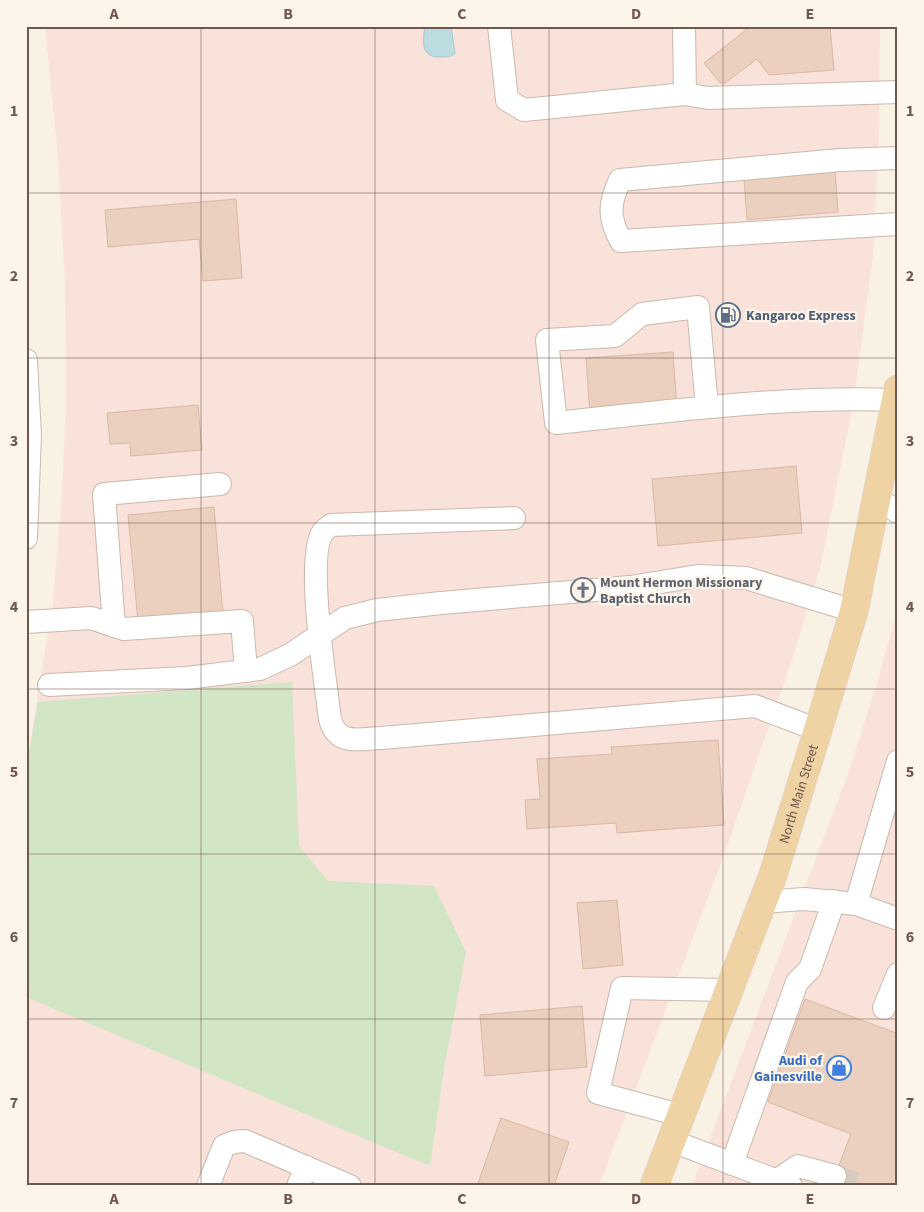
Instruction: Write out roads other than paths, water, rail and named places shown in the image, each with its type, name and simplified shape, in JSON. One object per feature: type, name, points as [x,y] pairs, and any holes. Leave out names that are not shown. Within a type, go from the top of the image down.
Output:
[{"type":"main road","name":"North Main Street","points":[[654,1186],[762,902],[818,730],[888,505],[896,409]]},
{"type":"street","points":[[499,26],[507,100],[524,110],[685,94],[708,98],[898,92]]},
{"type":"street","points":[[684,26],[685,94]]},
{"type":"street","points":[[898,158],[840,160],[620,180],[612,197],[612,225],[621,241],[898,224]]},
{"type":"street","points":[[707,407],[698,307],[642,314],[615,336],[547,340],[556,423],[707,407],[840,398],[896,409]]},
{"type":"street","points":[[26,360],[30,436],[26,538]]},
{"type":"street","points":[[114,626],[104,494],[220,484]]},
{"type":"street","points":[[514,518],[331,525],[322,533],[318,547],[316,577],[319,636],[330,719],[332,728],[338,736],[348,739],[408,736],[738,706],[761,708],[818,730]]},
{"type":"street","points":[[49,685],[187,678],[260,669],[290,655],[345,618],[377,610],[440,602],[630,587],[698,576],[746,578],[854,611]]},
{"type":"street","points":[[26,622],[91,618],[124,629],[242,621],[246,671]]},
{"type":"street","points":[[732,1164],[797,982],[810,969],[845,902],[898,761]]},
{"type":"street","points":[[762,902],[804,899],[845,902],[898,919]]},
{"type":"street","points":[[884,1008],[898,974]]},
{"type":"street","points":[[680,1115],[598,1092],[622,988],[728,990]]},
{"type":"street","points":[[208,1186],[224,1146],[245,1140],[302,1176],[350,1186]]},
{"type":"street","points":[[672,1141],[784,1183],[798,1166],[835,1176]]},
{"type":"water","points":[[425,26],[451,26],[455,54],[441,57],[429,54],[424,47]]},
{"type":"tunnel","points":[[835,1176],[864,1186]]},
{"type":"place","name":"Kangaroo Express","points":[[728,315]]},
{"type":"place","name":"Mount Hermon Missionary Baptist Church","points":[[583,590]]},
{"type":"place","name":"Audi of Gainesville","points":[[839,1068]]}]
